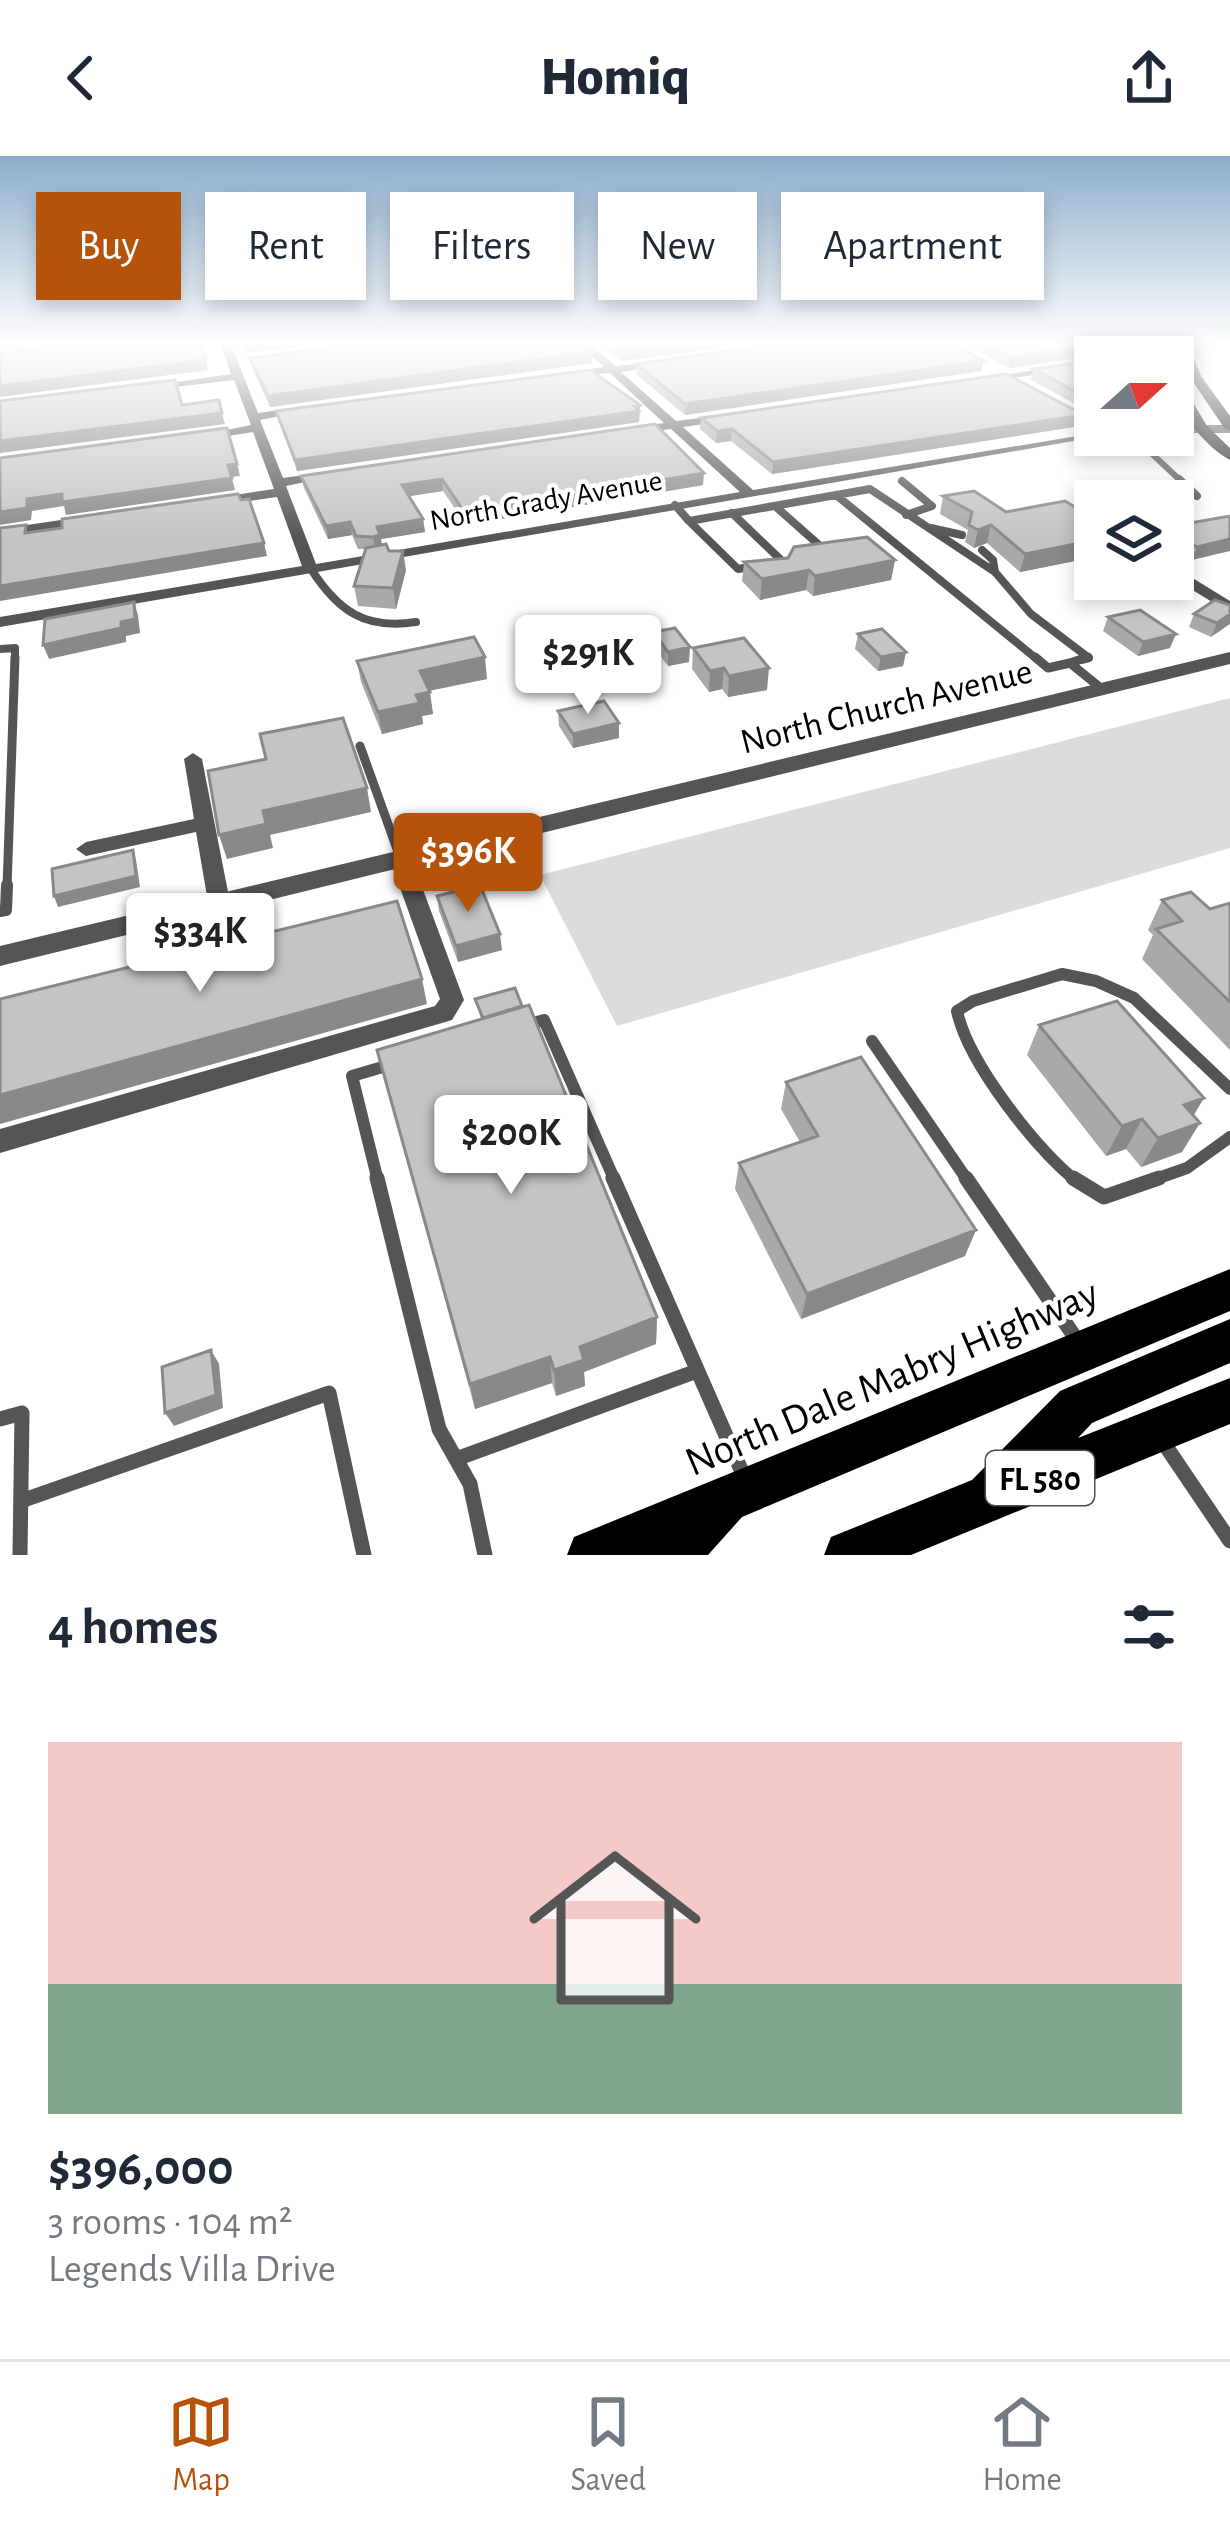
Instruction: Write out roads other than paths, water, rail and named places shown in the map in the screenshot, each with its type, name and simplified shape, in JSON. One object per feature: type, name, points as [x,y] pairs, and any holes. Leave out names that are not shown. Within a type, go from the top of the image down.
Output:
[{"type":"main road","points":[[1194,416],[1230,456]]},
{"type":"main road","name":"North Dale Mabry Highway","points":[[592,1555],[1230,1290]]},
{"type":"main road","points":[[984,1501],[1076,1407],[1230,1341]]},
{"type":"main road","name":"FL 580","points":[[849,1555],[925,1533],[984,1501],[1230,1401]]},
{"type":"main road","points":[[671,1555],[742,1493]]},
{"type":"street","points":[[250,407],[311,569]]},
{"type":"street","points":[[654,407],[747,492]]},
{"type":"street","points":[[179,439],[313,409]]},
{"type":"street","points":[[607,435],[740,416]]},
{"type":"street","points":[[1194,428],[1230,428]]},
{"type":"street","name":"North Grady Avenue","points":[[0,622],[1074,439]]},
{"type":"street","points":[[188,506],[339,475]]},
{"type":"street","points":[[0,533],[94,520]]},
{"type":"street","points":[[1194,585],[1230,608]]},
{"type":"street","name":"North Church Avenue","points":[[0,956],[1230,658]]},
{"type":"street","points":[[193,759],[219,902]]},
{"type":"street","points":[[86,849],[203,824]]},
{"type":"street","points":[[0,1142],[434,1019],[452,1000],[406,912],[401,860]]},
{"type":"lane","points":[[1155,456],[1198,496]]},
{"type":"lane","points":[[902,482],[932,506],[906,515]]},
{"type":"lane","points":[[689,520],[870,489],[995,572],[1031,614],[1089,658],[1048,668],[836,495]]},
{"type":"lane","points":[[674,505],[738,569],[778,568],[827,552]]},
{"type":"lane","points":[[776,506],[827,552],[827,562],[818,563]]},
{"type":"lane","points":[[732,513],[778,568]]},
{"type":"lane","points":[[927,528],[962,535]]},
{"type":"lane","points":[[982,550],[993,560],[995,572]]},
{"type":"lane","points":[[752,566],[778,568]]},
{"type":"lane","points":[[311,569],[347,612],[368,625],[385,629],[416,622]]},
{"type":"lane","points":[[0,649],[15,648],[5,756],[6,910],[0,911]]},
{"type":"lane","points":[[1070,663],[1102,689]]},
{"type":"lane","points":[[361,746],[401,860]]},
{"type":"lane","points":[[1230,1089],[1134,998],[1096,981],[1062,974],[973,1001],[957,1011],[956,1024],[970,1047],[1061,1167],[1104,1197],[1187,1168],[1230,1137]]},
{"type":"lane","points":[[501,1033],[544,1020],[697,1371],[742,1493]]},
{"type":"lane","points":[[872,1041],[1084,1350]]},
{"type":"lane","points":[[416,1058],[352,1076],[439,1429],[470,1484],[485,1555]]},
{"type":"lane","points":[[456,1459],[697,1371]]},
{"type":"lane","points":[[21,1501],[329,1393],[364,1555]]},
{"type":"lane","points":[[0,1419],[22,1413],[20,1555]]},
{"type":"lane","points":[[1156,1431],[1230,1541]]}]
